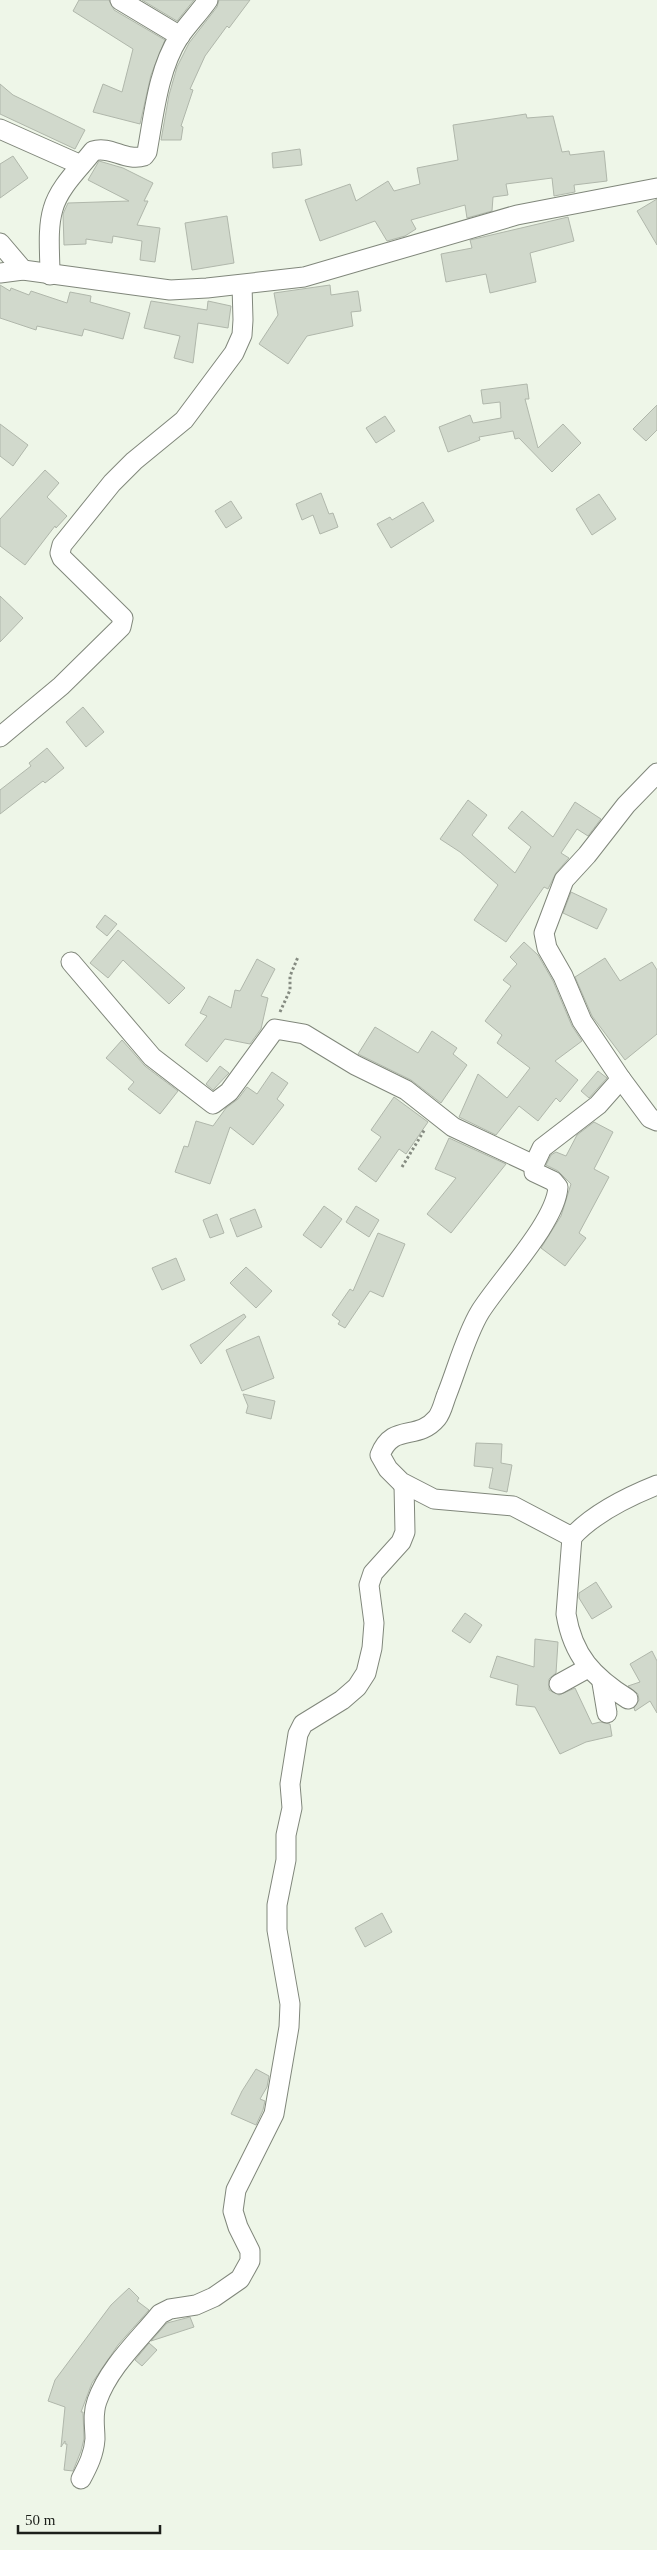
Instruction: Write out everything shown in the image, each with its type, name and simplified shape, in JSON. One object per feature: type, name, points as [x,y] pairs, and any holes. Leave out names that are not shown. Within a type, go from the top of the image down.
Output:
[{"type":"street","points":[[120,0],[180,36]]},
{"type":"street","points":[[50,275],[52,210],[59,194],[93,151],[99,149],[130,158],[144,156],[156,102],[170,56],[180,36],[208,0]]},
{"type":"street","points":[[0,129],[82,165]]},
{"type":"street","points":[[0,272],[23,270],[170,290],[242,285],[304,277],[518,215],[657,188]]},
{"type":"street","points":[[0,243],[23,270]]},
{"type":"street","points":[[0,738],[60,686],[121,627],[123,618],[62,558],[60,553],[62,545],[112,483],[134,461],[184,420],[234,353],[242,335],[244,320],[242,285]]},
{"type":"street","points":[[657,773],[626,805],[587,855],[564,880],[558,889],[544,933],[547,948],[563,976],[582,1021],[650,1118],[657,1121]]},
{"type":"street","points":[[71,962],[152,1057],[214,1104],[230,1092],[275,1029],[304,1034],[355,1065],[406,1090],[453,1127],[534,1165]]},
{"type":"street","points":[[572,1545],[513,1506],[434,1499],[404,1485],[388,1469],[380,1455],[385,1442],[398,1434],[424,1430],[438,1417],[479,1314],[545,1224],[558,1196],[558,1187],[553,1181],[534,1172],[534,1165],[542,1148],[598,1105],[621,1079]]},
{"type":"street","points":[[81,2479],[94,2449],[93,2420],[96,2402],[106,2380],[117,2365],[160,2314],[196,2305],[214,2297],[240,2279],[250,2261],[250,2250],[238,2227],[233,2211],[236,2190],[274,2114],[287,2046],[290,2004],[286,1970],[277,1930],[277,1904],[293,1803],[290,1784],[298,1734],[304,1724],[342,1700],[357,1687],[366,1673],[372,1648],[374,1623],[369,1585],[373,1573],[401,1542],[405,1532],[404,1485]]},
{"type":"street","points":[[628,1700],[602,1683],[588,1668],[578,1652],[567,1619],[572,1545],[582,1526],[598,1515],[657,1485]]},
{"type":"street","points":[[559,1684],[588,1668]]},
{"type":"street","points":[[602,1683],[607,1713]]},
{"type":"path","points":[[275,1029],[290,990],[290,976],[298,957]]},
{"type":"path","points":[[402,1167],[409,1158],[421,1134],[438,1116]]},
{"type":"building","points":[[79,0],[109,0],[114,10],[165,40],[151,75],[140,124],[93,112],[103,84],[122,92],[133,49],[73,11]]},
{"type":"building","points":[[142,0],[194,0],[177,21]]},
{"type":"building","points":[[219,0],[250,0],[229,28],[227,26],[205,56],[190,89],[193,90],[181,126],[183,127],[181,140],[161,140],[169,95],[177,67],[189,43],[217,7]]},
{"type":"building","points":[[0,84],[13,95],[85,130],[75,149],[0,114]]},
{"type":"building","points":[[526,114],[527,118],[553,116],[562,152],[569,151],[570,155],[604,151],[607,181],[574,185],[575,192],[554,196],[552,178],[506,184],[508,195],[493,197],[492,211],[467,218],[465,205],[411,220],[416,229],[405,236],[387,241],[375,221],[320,241],[305,200],[350,184],[356,201],[388,181],[394,191],[420,184],[417,168],[458,160],[453,125]]},
{"type":"building","points":[[300,149],[302,165],[273,168],[272,153]]},
{"type":"building","points":[[13,156],[28,178],[0,198],[0,164]]},
{"type":"building","points":[[99,161],[123,168],[153,183],[144,201],[148,201],[137,225],[160,228],[155,262],[140,260],[142,241],[113,236],[112,243],[86,239],[86,244],[64,245],[63,214],[68,203],[129,201],[88,180]]},
{"type":"building","points":[[657,199],[657,245],[637,211]]},
{"type":"building","points":[[227,216],[234,263],[192,270],[185,223]]},
{"type":"building","points":[[568,217],[574,241],[530,253],[536,282],[490,293],[486,274],[446,282],[441,254],[472,248],[470,240]]},
{"type":"building","points":[[0,285],[10,291],[11,288],[29,295],[31,291],[67,303],[70,292],[91,296],[90,302],[130,313],[123,339],[84,329],[82,336],[37,326],[36,330],[0,318]]},
{"type":"building","points":[[330,285],[331,295],[358,291],[361,311],[351,312],[353,326],[307,336],[288,364],[259,344],[278,315],[274,293]]},
{"type":"building","points":[[151,301],[207,310],[208,301],[231,306],[228,328],[198,323],[193,363],[174,358],[180,336],[144,328]]},
{"type":"building","points":[[527,384],[529,399],[525,399],[538,448],[563,424],[581,443],[552,472],[519,438],[515,439],[513,431],[479,437],[480,440],[448,452],[439,427],[470,415],[473,423],[501,418],[500,402],[483,404],[481,390]]},
{"type":"building","points":[[657,405],[657,430],[646,441],[633,429]]},
{"type":"building","points":[[385,416],[395,431],[376,443],[366,428]]},
{"type":"building","points":[[0,424],[28,445],[13,466],[0,456]]},
{"type":"building","points":[[45,470],[59,483],[47,497],[67,516],[56,528],[55,526],[25,565],[0,546],[0,519]]},
{"type":"building","points":[[321,493],[329,514],[333,513],[338,527],[320,534],[313,515],[302,520],[296,504]]},
{"type":"building","points":[[599,494],[616,519],[592,535],[576,509]]},
{"type":"building","points":[[231,501],[242,518],[226,528],[215,511]]},
{"type":"building","points":[[423,502],[434,521],[391,548],[377,524],[390,517],[392,520]]},
{"type":"building","points":[[0,596],[23,618],[0,642]]},
{"type":"building","points":[[83,707],[104,732],[86,747],[66,722]]},
{"type":"building","points":[[47,748],[64,768],[45,783],[43,781],[0,814],[0,790],[31,766],[29,763]]},
{"type":"building","points":[[468,800],[487,815],[472,835],[515,873],[531,847],[508,828],[522,811],[553,837],[575,802],[601,819],[588,836],[577,829],[561,853],[569,858],[556,873],[548,889],[544,887],[506,942],[474,920],[498,885],[460,852],[440,839]]},
{"type":"building","points":[[571,892],[607,909],[597,929],[563,913]]},
{"type":"building","points":[[105,915],[117,924],[107,936],[96,927]]},
{"type":"building","points":[[118,930],[185,988],[169,1004],[123,960],[108,978],[90,963]]},
{"type":"building","points":[[524,942],[538,955],[553,981],[572,1026],[582,1041],[555,1061],[578,1080],[560,1102],[556,1098],[538,1121],[519,1106],[496,1135],[459,1117],[478,1074],[507,1098],[530,1068],[497,1043],[502,1035],[485,1021],[511,986],[503,980],[517,964],[510,957]]},
{"type":"building","points":[[605,958],[620,981],[652,962],[657,970],[657,1034],[625,1060],[592,1016],[575,977]]},
{"type":"building","points":[[257,959],[275,969],[261,996],[268,998],[261,1029],[250,1044],[225,1039],[207,1062],[185,1045],[207,1016],[200,1013],[209,996],[231,1008],[235,990],[240,991]]},
{"type":"building","points":[[375,1027],[418,1053],[432,1031],[457,1048],[453,1054],[467,1065],[441,1103],[411,1080],[358,1054]]},
{"type":"building","points":[[122,1040],[145,1066],[178,1091],[160,1114],[128,1089],[134,1082],[106,1058]]},
{"type":"building","points":[[220,1066],[229,1073],[213,1090],[206,1084]]},
{"type":"building","points":[[598,1071],[607,1078],[589,1098],[581,1091]]},
{"type":"building","points":[[272,1072],[288,1083],[277,1099],[284,1105],[253,1145],[230,1127],[210,1184],[175,1172],[184,1146],[188,1147],[196,1121],[213,1126],[226,1108],[238,1099],[247,1087],[257,1094]]},
{"type":"building","points":[[394,1097],[428,1122],[406,1154],[399,1149],[376,1182],[358,1169],[381,1137],[371,1130]]},
{"type":"building","points":[[594,1122],[613,1132],[594,1169],[609,1177],[579,1233],[586,1238],[565,1266],[541,1248],[561,1216],[571,1184],[558,1171],[546,1165],[551,1155],[556,1152],[566,1156],[577,1135]]},
{"type":"building","points":[[449,1138],[506,1164],[451,1233],[427,1214],[456,1178],[435,1169]]},
{"type":"building","points":[[324,1206],[342,1219],[321,1248],[303,1235]]},
{"type":"building","points":[[356,1206],[379,1220],[369,1237],[346,1222]]},
{"type":"building","points":[[255,1209],[262,1227],[237,1237],[230,1219]]},
{"type":"building","points":[[217,1214],[224,1233],[210,1238],[203,1220]]},
{"type":"building","points":[[378,1233],[405,1244],[383,1297],[370,1291],[345,1328],[338,1324],[340,1321],[332,1315],[350,1289],[353,1291]]},
{"type":"building","points":[[176,1258],[185,1280],[162,1290],[152,1268]]},
{"type":"building","points":[[246,1267],[272,1291],[256,1308],[230,1283]]},
{"type":"building","points":[[244,1314],[246,1317],[201,1364],[190,1345]]},
{"type":"building","points":[[259,1336],[274,1378],[242,1391],[226,1350]]},
{"type":"building","points":[[243,1394],[275,1401],[271,1419],[246,1413],[248,1406]]},
{"type":"building","points":[[476,1443],[502,1444],[501,1463],[512,1465],[507,1492],[489,1488],[493,1468],[474,1466]]},
{"type":"building","points":[[596,1582],[612,1607],[592,1619],[579,1598],[579,1593]]},
{"type":"building","points":[[465,1613],[482,1625],[470,1643],[452,1631]]},
{"type":"building","points":[[535,1639],[558,1642],[556,1673],[549,1679],[549,1690],[559,1695],[575,1688],[592,1724],[600,1722],[610,1724],[612,1736],[586,1742],[560,1754],[535,1707],[516,1705],[518,1685],[490,1677],[497,1656],[534,1667]]},
{"type":"building","points":[[652,1651],[657,1661],[657,1713],[650,1701],[635,1711],[634,1708],[639,1700],[638,1694],[628,1686],[640,1682],[630,1664]]},
{"type":"building","points":[[382,1913],[392,1932],[365,1947],[355,1928]]},
{"type":"building","points":[[256,2069],[269,2076],[267,2087],[260,2099],[265,2101],[263,2110],[256,2125],[231,2114],[242,2091]]},
{"type":"building","points":[[129,2288],[139,2298],[137,2301],[149,2310],[118,2345],[92,2383],[81,2412],[83,2412],[84,2439],[81,2451],[73,2471],[64,2470],[67,2444],[65,2444],[65,2441],[61,2447],[65,2407],[48,2401],[55,2380],[111,2305]]},
{"type":"building","points":[[190,2317],[194,2327],[151,2341],[167,2323]]},
{"type":"building","points":[[149,2343],[157,2350],[142,2366],[135,2360]]}]
